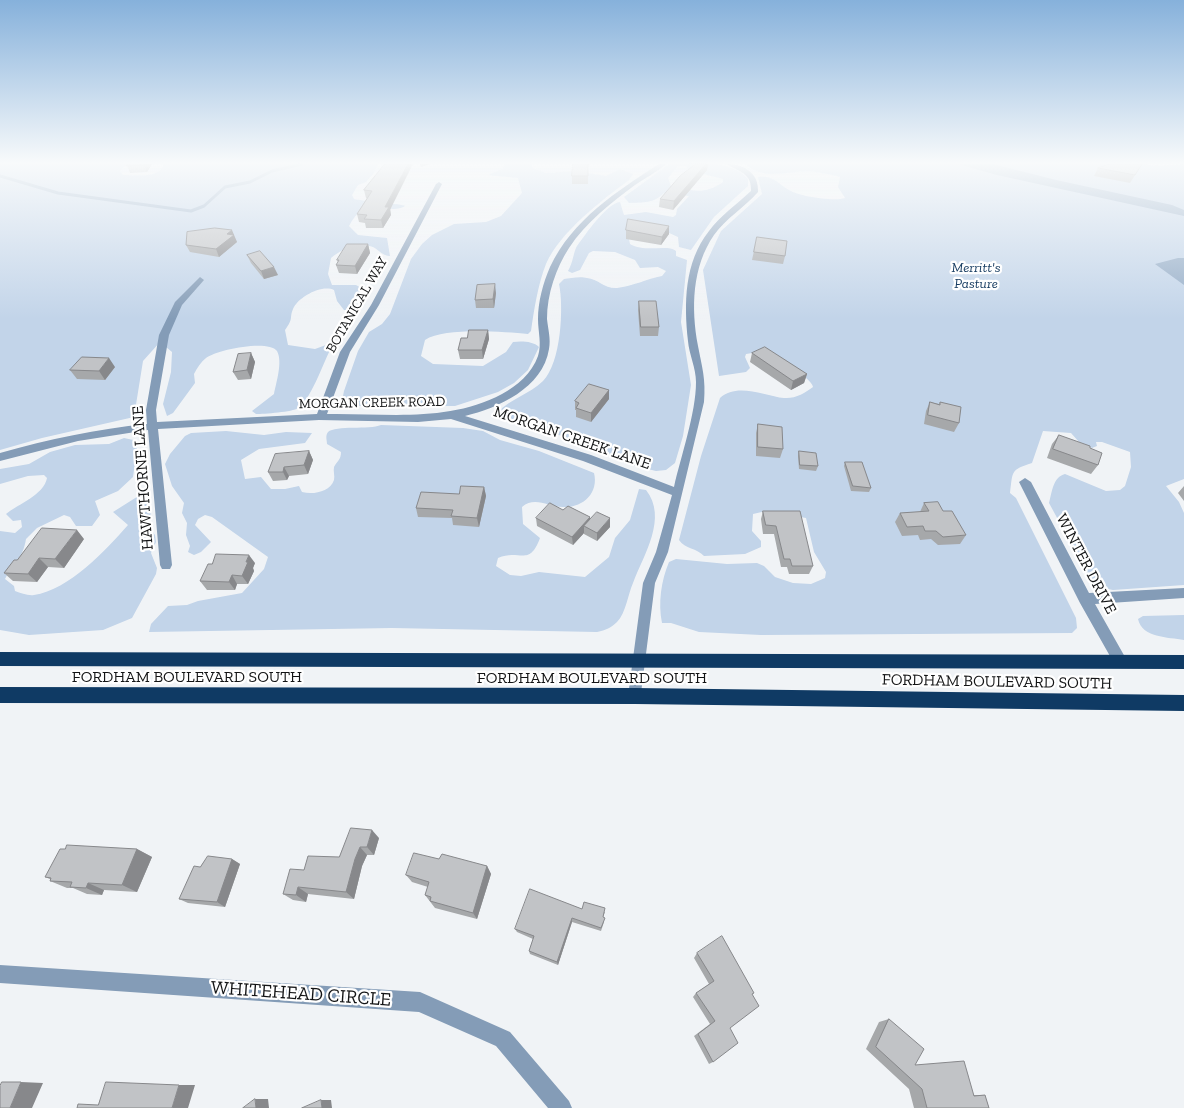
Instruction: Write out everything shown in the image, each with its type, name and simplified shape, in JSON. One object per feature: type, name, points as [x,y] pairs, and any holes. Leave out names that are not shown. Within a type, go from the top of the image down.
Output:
[{"type":"highway","name":"FORDHAM BOULEVARD SOUTH","points":[[0,659],[1184,662]]},
{"type":"highway","name":"FORDHAM BOULEVARD SOUTH","points":[[0,695],[635,696],[1184,703]]},
{"type":"street","name":"BOTANICAL WAY","points":[[321,417],[345,352],[376,305],[422,216]]},
{"type":"street","name":"MORGAN CREEK ROAD","points":[[0,457],[49,442],[153,426],[321,417],[454,417],[488,406],[510,395],[524,384],[542,359],[546,344],[543,315],[552,274],[576,231],[592,216]]},
{"type":"street","points":[[635,696],[649,583],[662,552],[678,493],[695,423],[701,381],[693,344],[689,305],[692,279],[700,252],[712,232],[729,216]]},
{"type":"street","name":"HAWTHORNE LANE","points":[[166,566],[151,410],[164,335],[178,304],[200,280]]},
{"type":"street","name":"MORGAN CREEK LANE","points":[[454,417],[587,458],[678,493]]},
{"type":"street","name":"WINTER DRIVE","points":[[1026,482],[1085,600],[1120,661]]},
{"type":"street","points":[[1085,600],[1184,593]]},
{"type":"street","name":"WHITEHEAD CIRCLE","points":[[0,974],[420,1002],[503,1039],[562,1108]]},
{"type":"green space","points":[[0,216],[356,216],[349,226],[358,235],[387,238],[390,256],[368,245],[356,245],[345,249],[331,258],[328,274],[332,285],[356,285],[363,289],[351,310],[344,310],[337,301],[334,290],[329,289],[317,290],[305,296],[293,309],[285,330],[288,345],[315,349],[326,345],[330,350],[312,390],[298,408],[285,412],[265,414],[256,414],[252,411],[274,394],[279,361],[277,351],[272,348],[253,346],[230,349],[206,358],[194,374],[195,383],[173,413],[167,416],[163,404],[171,372],[172,352],[160,342],[143,361],[134,417],[42,438],[0,450]]},
{"type":"green space","points":[[501,216],[586,216],[561,240],[546,264],[535,306],[531,331],[528,334],[475,331],[446,333],[425,340],[421,356],[433,364],[483,366],[506,352],[513,342],[527,342],[539,347],[528,370],[514,383],[498,392],[455,406],[349,406],[343,396],[358,351],[369,332],[382,324],[390,314],[411,259],[422,244],[432,235],[454,224],[486,222]]},
{"type":"green space","points":[[601,216],[715,216],[691,250],[679,247],[678,237],[667,232],[629,239],[630,244],[636,247],[672,249],[676,251],[676,256],[687,260],[681,322],[691,385],[683,436],[675,463],[666,470],[656,471],[627,464],[559,435],[503,418],[498,412],[503,407],[538,386],[549,373],[554,361],[560,334],[561,306],[559,284],[564,279],[585,277],[609,287],[617,288],[662,276],[666,271],[658,267],[640,268],[635,260],[615,252],[593,251],[589,253],[580,270],[572,273],[568,271],[577,246],[597,220]]},
{"type":"green space","name":"Merritt's Pasture","points":[[738,216],[1184,216],[1184,479],[1166,486],[1179,502],[1184,513],[1184,585],[1113,590],[1094,586],[1049,503],[1052,490],[1058,478],[1065,474],[1106,491],[1120,490],[1125,486],[1131,467],[1130,452],[1102,442],[1096,442],[1097,446],[1092,448],[1079,442],[1071,433],[1043,431],[1032,463],[1014,472],[1010,493],[1016,498],[1076,618],[1077,628],[1072,633],[761,635],[699,632],[671,623],[662,623],[660,600],[662,584],[669,562],[676,559],[727,564],[757,563],[764,566],[775,577],[793,583],[811,584],[825,578],[826,572],[814,552],[806,518],[766,511],[753,514],[752,531],[761,541],[761,547],[745,554],[704,556],[684,545],[679,540],[701,456],[720,398],[727,393],[743,390],[776,397],[792,398],[813,387],[800,373],[765,351],[746,354],[745,357],[750,368],[746,372],[719,376],[703,270],[721,231]]},
{"type":"green space","points":[[381,425],[463,428],[483,431],[500,440],[539,451],[594,473],[595,480],[592,493],[577,505],[557,507],[532,502],[522,507],[523,524],[540,538],[536,547],[527,555],[512,555],[498,558],[496,566],[510,575],[521,576],[539,572],[585,577],[609,557],[615,538],[630,520],[639,489],[646,490],[655,512],[652,536],[631,587],[625,609],[617,622],[613,626],[597,632],[392,628],[149,632],[151,624],[168,606],[187,605],[198,601],[242,593],[264,569],[268,557],[212,517],[205,515],[198,519],[195,525],[211,542],[201,552],[194,555],[188,552],[190,546],[186,535],[187,523],[182,513],[184,503],[172,486],[165,464],[170,454],[185,436],[191,433],[226,431],[264,435],[286,432],[312,433],[305,443],[259,449],[241,460],[245,479],[261,477],[271,489],[299,486],[302,492],[311,493],[321,492],[332,484],[334,480],[334,467],[340,459],[341,452],[327,444],[326,436],[328,432],[338,429]]},
{"type":"green space","points":[[124,438],[138,441],[133,477],[118,491],[95,501],[100,515],[92,526],[76,526],[70,517],[64,515],[37,528],[26,539],[20,556],[5,579],[14,586],[15,591],[29,595],[47,592],[60,585],[86,568],[128,525],[113,512],[140,495],[146,496],[151,509],[149,527],[155,535],[156,542],[151,553],[157,568],[156,574],[132,618],[103,630],[29,635],[0,630],[0,531],[15,533],[22,527],[21,520],[13,521],[6,514],[36,494],[45,484],[47,478],[44,475],[28,476],[0,484],[0,469],[29,464],[50,452],[75,445],[109,444]]},
{"type":"green space","points":[[1184,615],[1184,640],[1156,636],[1145,630],[1140,625],[1138,619],[1143,616]]},
{"type":"shaded area","points":[[1184,258],[1184,285],[1155,264]]},
{"type":"building","points":[[366,216],[384,216],[381,220],[364,219]]},
{"type":"building","points":[[628,219],[669,226],[662,237],[626,230]]},
{"type":"building","points":[[215,228],[232,230],[227,234],[234,235],[216,249],[186,245],[187,232]]},
{"type":"building","points":[[757,237],[787,241],[785,256],[754,252]]},
{"type":"building","points":[[347,244],[368,244],[355,266],[336,265],[339,260],[337,260]]},
{"type":"building","points":[[260,251],[274,267],[261,271],[247,255]]},
{"type":"building","points":[[495,284],[493,299],[475,300],[477,285]]},
{"type":"building","points":[[639,301],[656,301],[659,327],[641,327]]},
{"type":"building","points":[[469,330],[488,330],[482,350],[458,350],[461,338],[467,338]]},
{"type":"building","points":[[765,347],[807,374],[793,381],[752,353]]},
{"type":"building","points":[[251,353],[247,370],[233,372],[238,354]]},
{"type":"building","points":[[82,357],[109,358],[99,371],[70,370]]},
{"type":"building","points":[[589,384],[609,390],[591,413],[576,408],[579,403],[575,401]]},
{"type":"building","points":[[930,402],[940,405],[940,402],[961,407],[959,423],[928,415]]},
{"type":"building","points":[[758,424],[782,427],[783,449],[758,447]]},
{"type":"building","points":[[1059,435],[1090,446],[1090,448],[1102,453],[1098,465],[1053,449]]},
{"type":"building","points":[[309,451],[304,465],[284,467],[283,472],[268,472],[275,454]]},
{"type":"building","points":[[799,451],[816,453],[818,466],[800,465]]},
{"type":"building","points":[[845,462],[862,462],[871,488],[853,486]]},
{"type":"building","points":[[461,486],[484,487],[477,518],[451,516],[453,510],[416,508],[421,492],[459,494]]},
{"type":"building","points":[[938,502],[943,511],[952,511],[966,535],[943,537],[936,531],[925,531],[923,526],[907,527],[900,513],[929,511],[924,503]]},
{"type":"building","points":[[550,503],[563,510],[568,506],[590,517],[572,537],[536,518]]},
{"type":"building","points":[[763,511],[800,511],[813,566],[792,566],[790,559],[784,559],[776,526],[766,525]]},
{"type":"building","points":[[597,512],[610,518],[597,533],[584,526]]},
{"type":"building","points":[[42,528],[77,530],[55,559],[39,558],[28,574],[4,573],[14,560],[17,560]]},
{"type":"building","points":[[216,554],[249,555],[242,576],[232,575],[229,582],[200,581],[208,564],[212,564]]},
{"type":"building","points":[[351,828],[372,830],[367,847],[360,847],[346,892],[298,887],[296,895],[283,894],[290,869],[304,870],[308,856],[339,857]]},
{"type":"building","points":[[67,845],[137,849],[122,885],[88,883],[86,888],[70,887],[72,882],[50,881],[51,878],[45,877],[60,849],[65,849]]},
{"type":"building","points":[[414,853],[439,859],[442,854],[487,866],[473,913],[430,901],[431,897],[425,895],[429,882],[406,875]]},
{"type":"building","points":[[208,856],[232,859],[217,902],[179,899],[194,866],[200,867]]},
{"type":"building","points":[[530,889],[582,909],[584,902],[605,908],[603,917],[605,918],[601,928],[572,918],[557,962],[529,951],[534,936],[515,929]]},
{"type":"building","points":[[722,936],[754,993],[752,994],[759,1006],[730,1028],[738,1043],[713,1062],[698,1034],[715,1021],[696,993],[714,981],[697,953]]},
{"type":"building","points":[[889,1019],[924,1049],[915,1065],[964,1061],[974,1096],[985,1095],[989,1108],[927,1108],[922,1089],[876,1047]]},
{"type":"building","points":[[2,1082],[21,1082],[10,1108],[0,1108],[0,1086]]},
{"type":"building","points":[[106,1082],[179,1085],[172,1108],[77,1108],[78,1104],[98,1105]]},
{"type":"building","points":[[255,1099],[256,1108],[243,1108]]},
{"type":"building","points":[[321,1100],[322,1108],[302,1108]]}]
